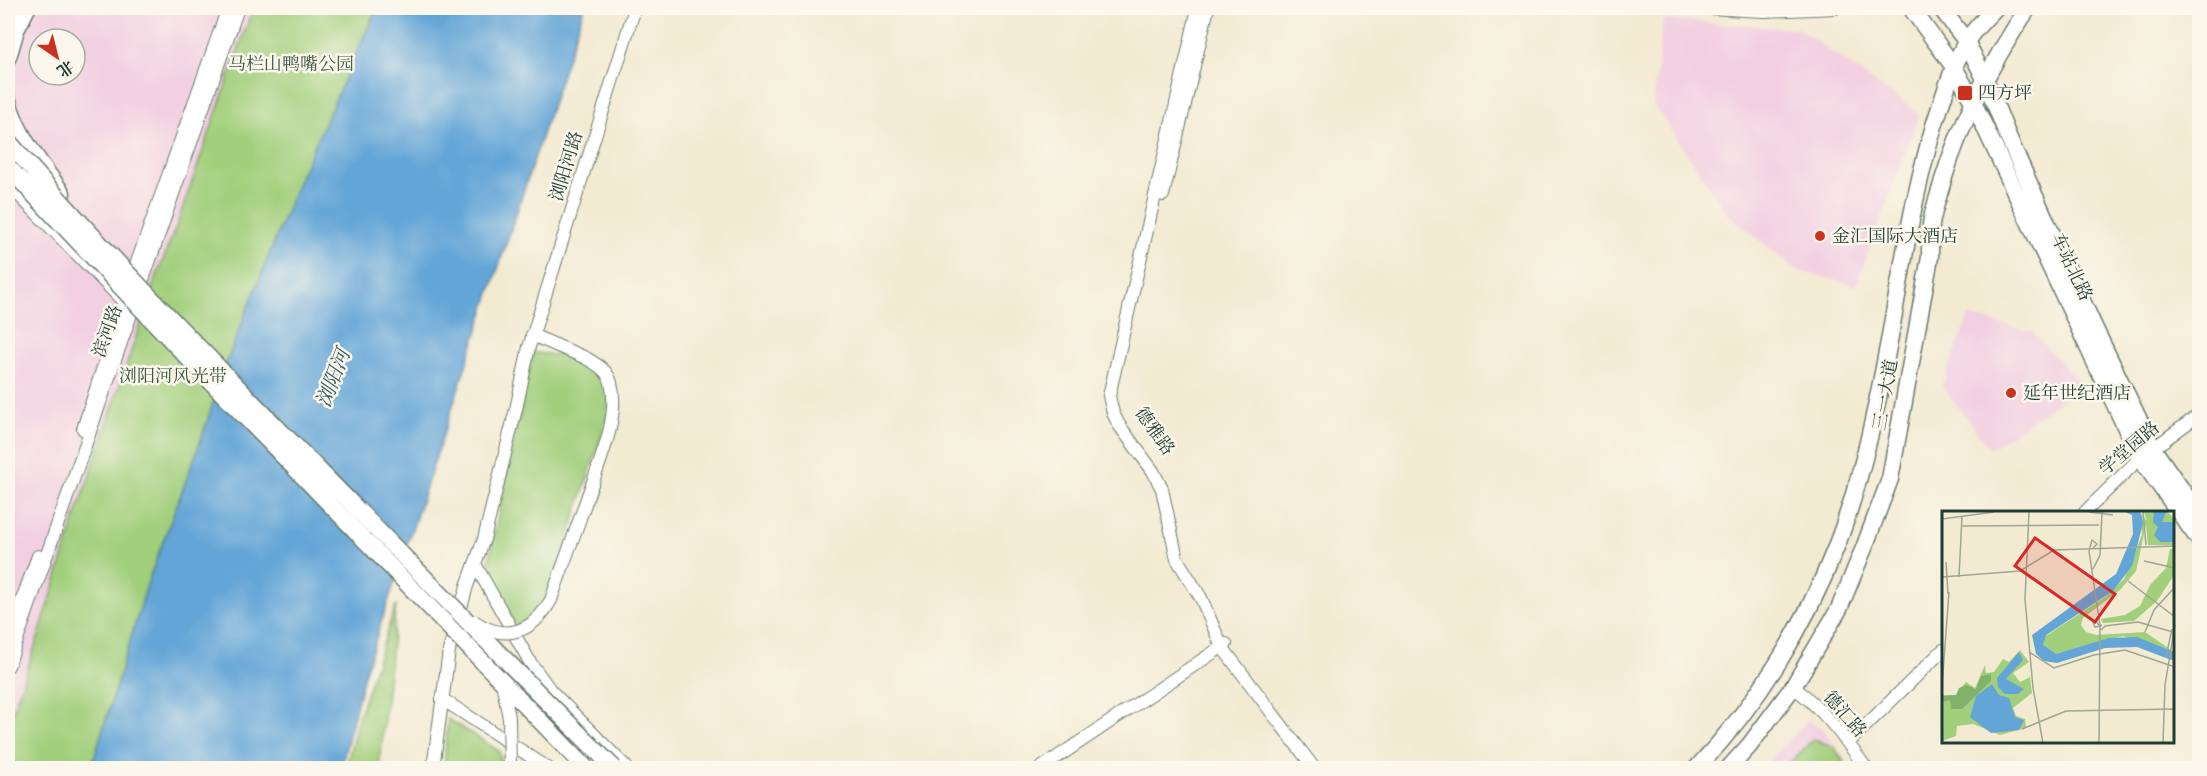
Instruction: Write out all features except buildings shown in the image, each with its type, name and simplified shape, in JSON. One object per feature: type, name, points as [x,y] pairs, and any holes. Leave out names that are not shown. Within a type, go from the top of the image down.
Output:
[{"type":"main road","points":[[8,57],[16,30],[27,8]]},
{"type":"main road","name":"车站北路","points":[[1911,8],[1954,67],[1973,102],[2146,454],[2199,541]]},
{"type":"main road","name":"车站北路","points":[[1941,8],[1966,41],[1985,79],[2009,139],[2093,325],[2146,454],[2199,516]]},
{"type":"main road","name":"三一大道","points":[[1697,768],[1724,740],[1774,669],[1812,603],[1836,546],[1859,472],[1876,403],[1914,200],[1933,127],[1954,67],[1966,41],[1995,8]]},
{"type":"main road","name":"三一大道","points":[[1729,768],[1749,746],[1793,687],[1839,609],[1890,479],[1929,257],[1931,224],[1954,145],[1985,79],[2028,8]]},
{"type":"main road","points":[[8,101],[13,121],[22,139],[83,220],[90,233]]},
{"type":"main road","points":[[8,141],[90,233],[201,350],[451,604],[489,646],[614,768]]},
{"type":"main road","points":[[8,167],[195,365],[584,768]]},
{"type":"street","name":"滨河路","points":[[134,290],[228,8]]},
{"type":"street","name":"滨河路","points":[[8,638],[238,8]]},
{"type":"street","name":"浏阳河路","points":[[433,768],[449,651],[487,528],[532,335],[635,8]]},
{"type":"street","name":"德雅路","points":[[1198,8],[1109,396],[1119,425],[1153,471],[1162,489],[1177,559],[1201,598],[1224,646],[1314,768]]},
{"type":"street","name":"德雅路","points":[[1208,8],[1117,398],[1126,424],[1167,482],[1185,561],[1212,607],[1224,646],[1320,768]]},
{"type":"street","points":[[1710,8],[1763,11],[1835,8]]},
{"type":"street","points":[[8,155],[134,290]]},
{"type":"street","points":[[8,184],[128,306]]},
{"type":"street","name":"滨河路","points":[[8,666],[128,306]]},
{"type":"street","points":[[451,604],[485,628],[499,632],[514,632],[527,628],[538,620],[551,600],[605,444],[613,410],[614,394],[611,380],[600,366],[586,358],[532,335]]},
{"type":"street","name":"学堂园路","points":[[2086,511],[2146,454],[2199,414]]},
{"type":"street","points":[[475,564],[530,662],[552,690],[627,768]]},
{"type":"street","points":[[1041,768],[1224,646]]},
{"type":"street","points":[[1848,743],[1942,651]]},
{"type":"street","points":[[502,682],[509,718],[510,768]]},
{"type":"street","name":"德汇路","points":[[1793,687],[1812,702],[1848,743],[1866,768]]},
{"type":"street","points":[[442,699],[548,768]]},
{"type":"shaded area","points":[[8,8],[377,8],[300,178],[91,768],[8,768]]},
{"type":"shaded area","points":[[1663,20],[1799,29],[1919,114],[1856,286],[1796,270],[1728,214],[1653,104]]},
{"type":"shaded area","points":[[1969,316],[2032,332],[2082,385],[1990,449],[1942,386]]},
{"type":"shaded area","points":[[1808,720],[1824,731],[1851,768],[1762,768]]},
{"type":"green space","points":[[253,8],[377,8],[300,178],[227,361],[199,446],[149,579],[91,768],[8,768],[8,725],[153,286]]},
{"type":"green space","points":[[532,353],[574,358],[593,367],[606,383],[608,402],[606,421],[549,597],[533,619],[516,625],[486,575]]},
{"type":"green space","points":[[396,605],[379,768],[346,768],[358,719]]},
{"type":"green space","points":[[448,719],[499,751],[503,768],[444,768]]},
{"type":"green space","points":[[1814,739],[1834,747],[1848,768],[1785,768]]},
{"type":"water","name":"浏阳河","points":[[377,8],[584,8],[364,675],[341,768],[91,768],[149,579],[199,446],[227,361],[300,177]]},
{"type":"place","name":"四方坪","points":[[1965,93]]},
{"type":"place","name":"金汇国际大酒店","points":[[1820,236]]},
{"type":"place","name":"延年世纪酒店","points":[[2011,393]]},
{"type":"park label","name":"马栏山鸭嘴公园","points":[[291,64]]},
{"type":"park label","name":"浏阳河风光带","points":[[173,376]]}]
